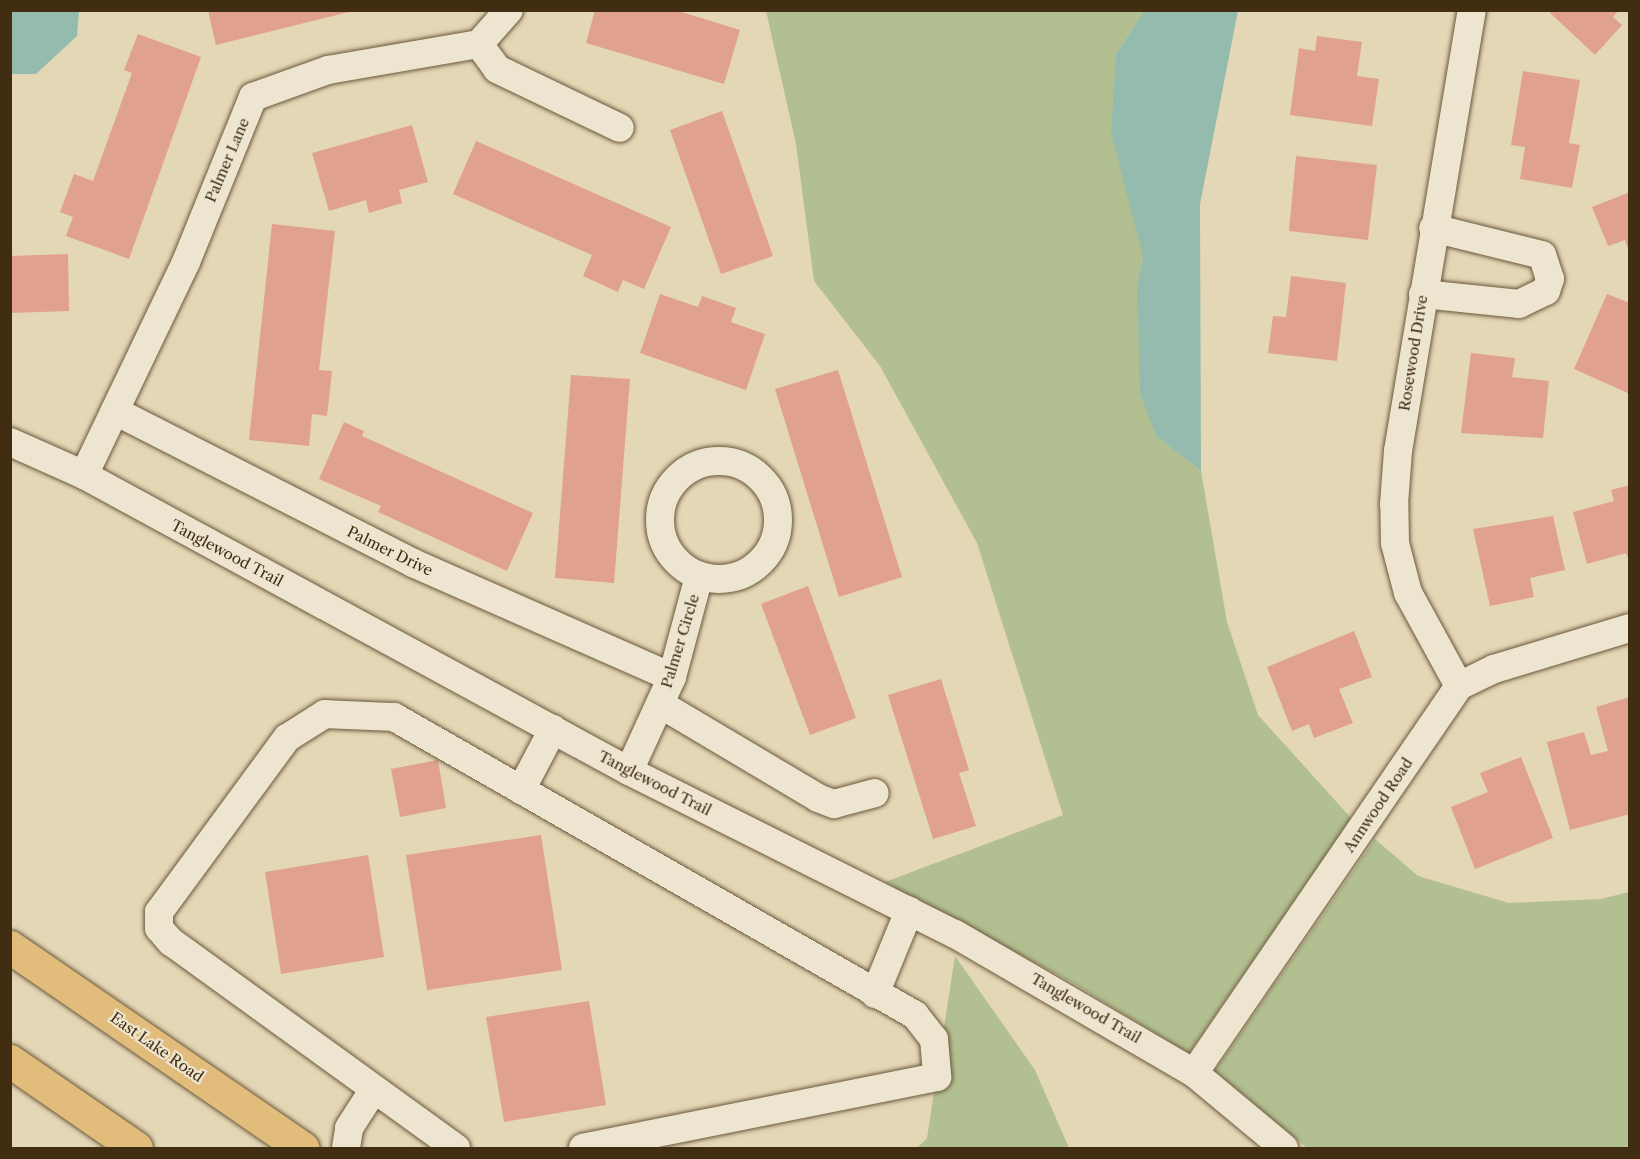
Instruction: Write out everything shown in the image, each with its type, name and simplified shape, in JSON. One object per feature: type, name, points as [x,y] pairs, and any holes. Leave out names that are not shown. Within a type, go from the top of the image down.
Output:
[{"type":"main road","name":"East Lake Road","points":[[10,947],[303,1149]]},
{"type":"main road","points":[[10,1061],[136,1149]]},
{"type":"street","points":[[509,10],[479,44],[497,69],[620,128]]},
{"type":"street","name":"Rosewood Drive","points":[[1459,686],[1408,593],[1395,543],[1398,451],[1433,228],[1472,10]]},
{"type":"street","name":"Palmer Lane","points":[[84,475],[186,262],[253,97],[328,70],[479,44]]},
{"type":"street","points":[[1423,294],[1519,304],[1540,296],[1550,279],[1542,255],[1433,228]]},
{"type":"street","name":"Palmer Drive","points":[[115,411],[413,563],[672,677]]},
{"type":"street","name":"Tanglewood Trail","points":[[10,442],[84,475],[629,771],[909,911],[1194,1073],[1284,1149]]},
{"type":"street","name":"Palmer Circle","points":[[729,460],[748,467],[774,496],[777,535],[769,553],[738,577],[699,576],[669,552],[661,534],[665,495],[676,479],[700,464],[729,460]]},
{"type":"street","name":"Palmer Circle","points":[[629,771],[672,677],[699,576]]},
{"type":"street","name":"Annwood Road","points":[[1194,1073],[1459,686],[1494,669],[1629,628]]},
{"type":"street","points":[[660,704],[818,798],[834,804],[875,793]]},
{"type":"street","points":[[456,1149],[171,942],[159,928],[159,912],[287,738],[326,714],[394,717],[874,994],[915,1015],[934,1039],[936,1077],[583,1149]]},
{"type":"street","points":[[521,790],[553,729]]},
{"type":"street","points":[[874,994],[909,911]]},
{"type":"street","points":[[346,1149],[349,1128],[374,1089]]},
{"type":"green space","points":[[766,11],[1144,11],[1116,54],[1143,256],[1137,285],[1156,436],[1201,471],[1227,622],[1258,715],[1351,818],[1189,1053],[1071,982],[885,882],[1063,815],[977,543],[880,366],[814,281],[796,144]]},
{"type":"green space","points":[[1375,839],[1418,876],[1509,903],[1601,899],[1629,892],[1629,1148],[1307,1148],[1215,1071]]},
{"type":"green space","points":[[955,956],[1035,1070],[1069,1148],[917,1148],[927,1138]]},
{"type":"water","points":[[10,11],[79,11],[77,36],[36,74],[11,74]]},
{"type":"water","points":[[1144,11],[1238,11],[1200,204],[1201,471],[1156,436],[1140,393],[1137,285],[1143,256],[1111,134],[1116,54]]},
{"type":"building","points":[[208,10],[353,10],[353,11],[216,45]]},
{"type":"building","points":[[595,10],[675,10],[740,30],[724,84],[586,43]]},
{"type":"building","points":[[1547,10],[1619,10],[1613,17],[1622,25],[1595,55]]},
{"type":"building","points":[[138,34],[201,57],[129,259],[66,236],[73,217],[60,212],[74,174],[93,181],[132,73],[124,70]]},
{"type":"building","points":[[1317,36],[1362,42],[1357,76],[1379,79],[1372,126],[1290,115],[1299,48],[1315,51]]},
{"type":"building","points":[[1523,71],[1580,80],[1569,143],[1580,145],[1572,188],[1520,179],[1525,147],[1511,145]]},
{"type":"building","points":[[722,111],[773,256],[721,274],[670,130]]},
{"type":"building","points":[[412,125],[428,182],[399,190],[402,203],[369,213],[366,200],[329,211],[312,153]]},
{"type":"building","points":[[476,141],[671,227],[644,289],[623,280],[618,292],[583,276],[592,255],[453,194]]},
{"type":"building","points":[[1296,156],[1377,165],[1368,240],[1289,231]]},
{"type":"building","points":[[1630,192],[1629,251],[1625,240],[1608,246],[1592,207]]},
{"type":"building","points":[[272,224],[335,231],[319,370],[332,371],[327,416],[312,414],[309,446],[249,440]]},
{"type":"building","points":[[68,254],[69,311],[10,313],[10,256]]},
{"type":"building","points":[[1291,276],[1346,283],[1337,361],[1268,353],[1273,316],[1286,317]]},
{"type":"building","points":[[660,294],[698,307],[702,296],[736,308],[731,322],[765,334],[746,390],[640,353]]},
{"type":"building","points":[[1607,294],[1630,303],[1630,394],[1574,369]]},
{"type":"building","points":[[1471,353],[1515,358],[1512,377],[1549,381],[1543,438],[1461,433]]},
{"type":"building","points":[[838,370],[902,577],[839,597],[775,389]]},
{"type":"building","points":[[571,375],[630,379],[614,583],[555,578]]},
{"type":"building","points":[[344,422],[364,431],[362,436],[533,513],[507,571],[378,512],[381,506],[319,479]]},
{"type":"building","points":[[1630,485],[1630,562],[1626,553],[1587,564],[1573,512],[1614,501],[1611,490]]},
{"type":"building","points":[[1553,516],[1565,570],[1530,578],[1534,597],[1490,606],[1473,529]]},
{"type":"building","points":[[808,586],[856,718],[810,735],[761,604]]},
{"type":"building","points":[[1354,631],[1372,677],[1339,689],[1353,723],[1314,738],[1309,724],[1292,731],[1267,667]]},
{"type":"building","points":[[941,679],[969,770],[959,773],[976,826],[933,839],[888,695]]},
{"type":"building","points":[[1630,697],[1630,814],[1570,830],[1547,742],[1584,732],[1591,755],[1608,751],[1596,707]]},
{"type":"building","points":[[1521,757],[1553,838],[1475,869],[1451,807],[1488,792],[1480,773]]},
{"type":"building","points":[[438,760],[446,808],[400,817],[391,769]]},
{"type":"building","points":[[541,835],[562,970],[427,990],[406,855]]},
{"type":"building","points":[[368,855],[384,957],[281,974],[265,872]]},
{"type":"building","points":[[589,1001],[606,1105],[504,1122],[486,1017]]}]
